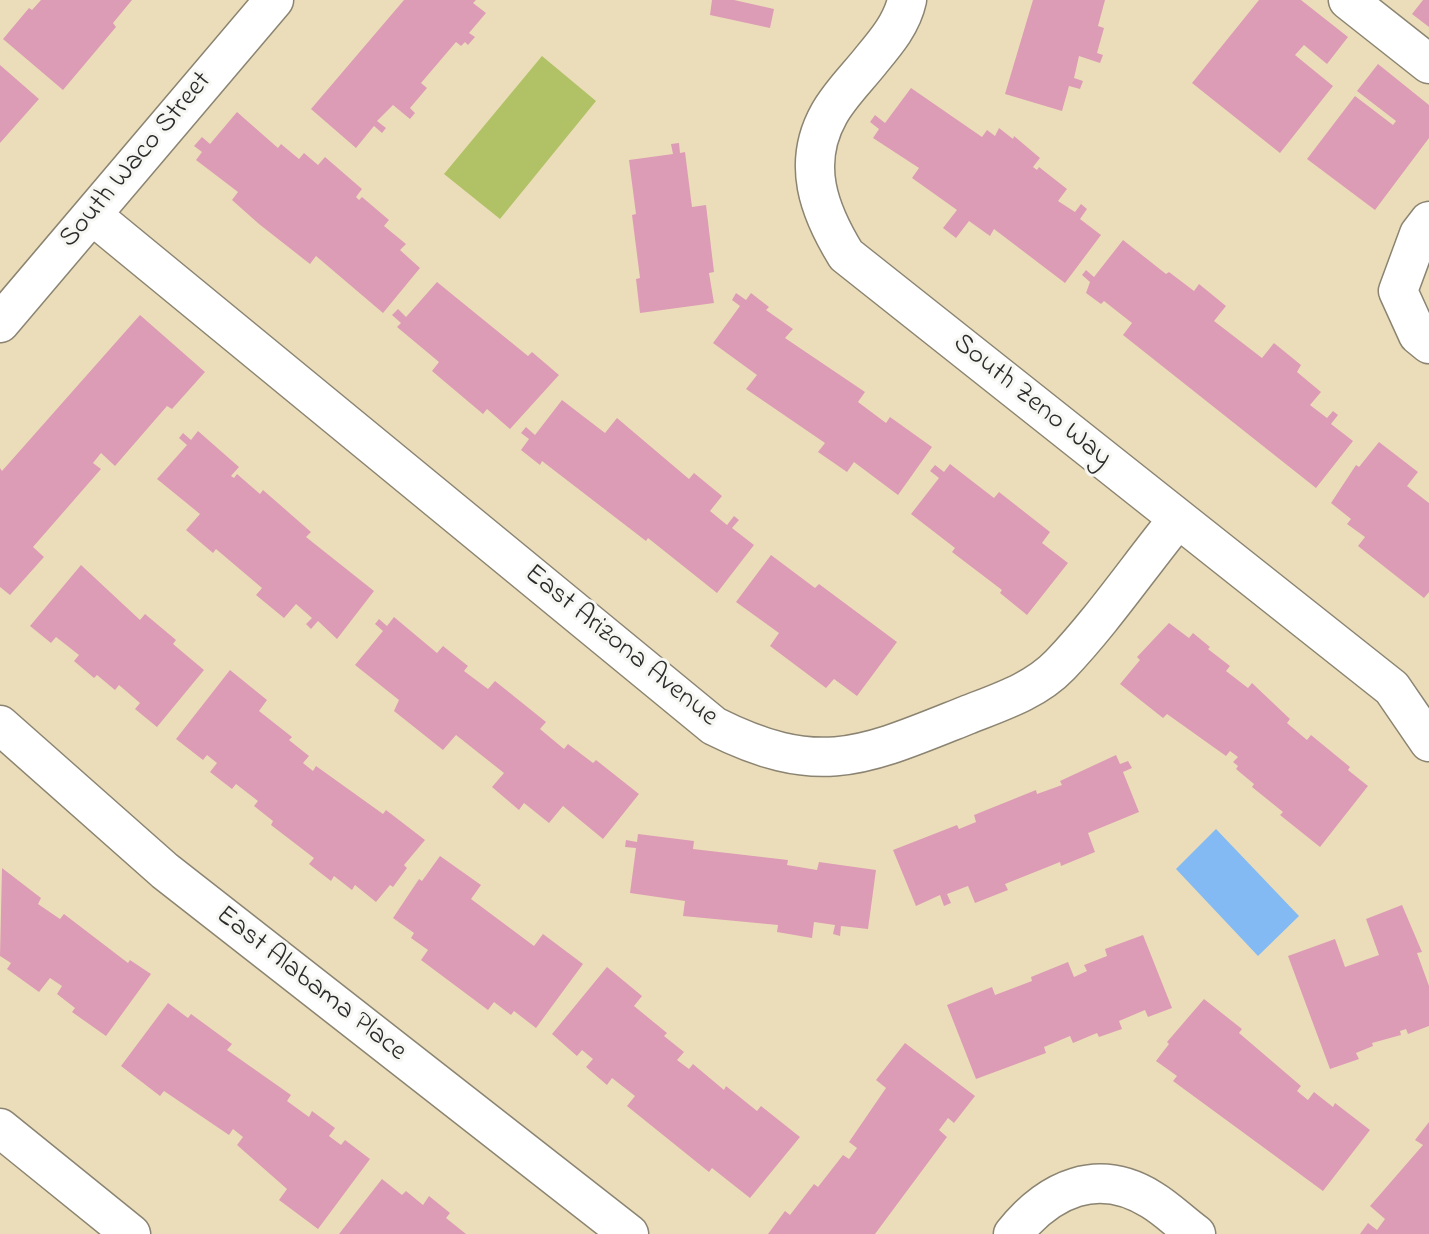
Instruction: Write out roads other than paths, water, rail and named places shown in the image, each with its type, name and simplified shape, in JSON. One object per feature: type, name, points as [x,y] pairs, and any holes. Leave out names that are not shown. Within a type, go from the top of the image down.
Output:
[{"type":"street","name":"South Waco Street","points":[[0,323],[274,0]]},
{"type":"street","name":"South Zeno Way","points":[[907,0],[904,13],[890,37],[829,114],[817,151],[816,187],[825,222],[846,254],[1177,520],[1392,688],[1429,741]]},
{"type":"street","points":[[1348,0],[1429,64]]},
{"type":"street","name":"East Arizona Avenue","points":[[92,215],[714,726],[753,745],[796,756],[843,757],[885,748],[1028,690],[1059,666],[1177,520]]},
{"type":"street","points":[[1429,221],[1419,234],[1398,290],[1418,335],[1429,344]]},
{"type":"street","name":"East Alabama Place","points":[[0,725],[165,871],[628,1234]]},
{"type":"street","points":[[0,1128],[115,1229]]},
{"type":"street","points":[[1013,1234],[1033,1209],[1060,1192],[1094,1184],[1126,1188],[1152,1200],[1196,1234]]},
{"type":"water","points":[[1216,829],[1299,916],[1258,956],[1176,869]]}]
